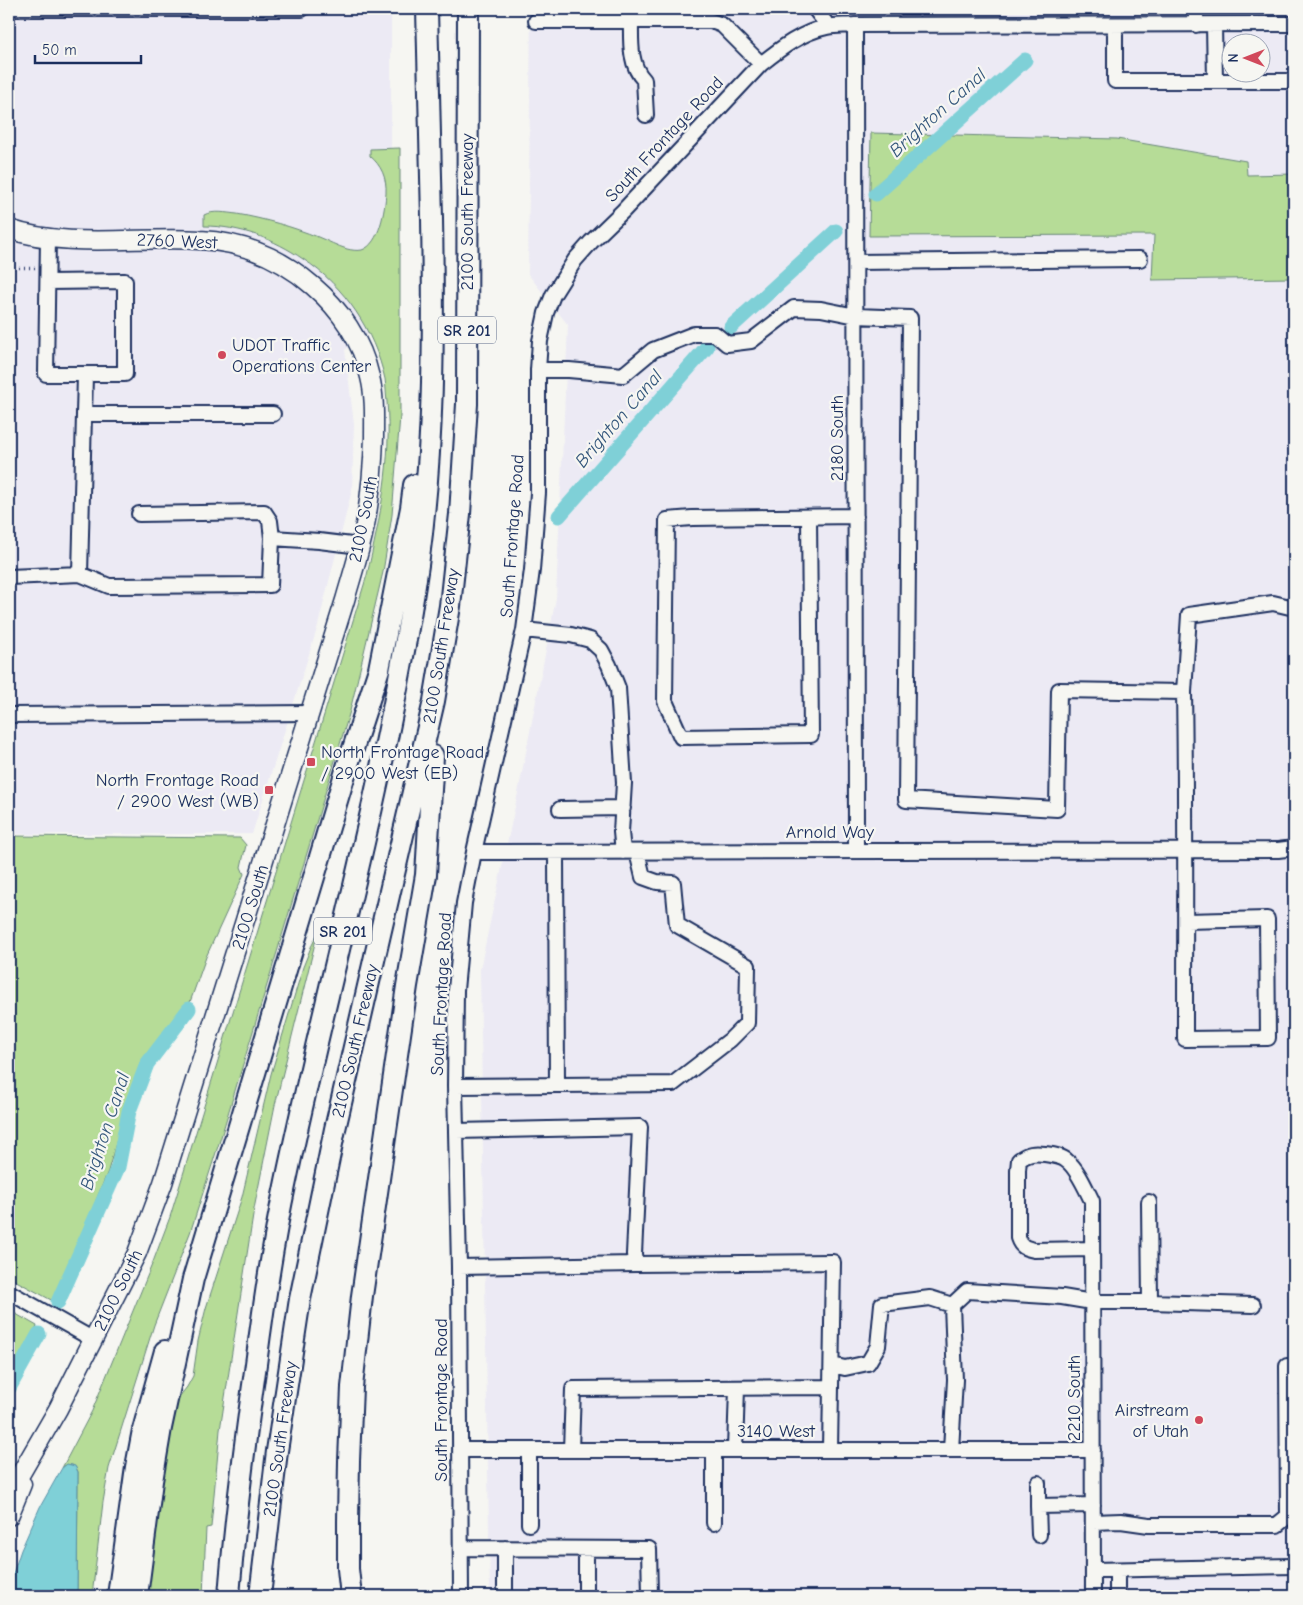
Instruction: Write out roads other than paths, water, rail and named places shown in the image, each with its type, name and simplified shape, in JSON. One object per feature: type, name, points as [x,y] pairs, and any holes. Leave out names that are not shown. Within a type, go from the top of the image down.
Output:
[{"type":"highway","name":"2100 South Freeway","points":[[229,1596],[241,1469],[275,1234],[395,704],[408,632],[422,531],[429,461],[432,382],[432,264],[427,9]]},
{"type":"highway","name":"2100 South Freeway","points":[[260,1596],[277,1450],[300,1299],[335,1129],[423,752],[444,649],[460,514],[467,404],[468,9]]},
{"type":"highway","points":[[118,1596],[143,1430],[165,1350],[193,1279],[348,764],[379,669],[411,508],[425,381],[432,264]]},
{"type":"highway","points":[[345,1596],[348,1569],[352,1386],[362,1296],[407,986],[426,876],[430,780],[444,649]]},
{"type":"highway","points":[[137,1596],[156,1454],[193,1279]]},
{"type":"highway","points":[[348,1569],[351,1596]]},
{"type":"main road","name":"2760 West","points":[[9,229],[48,238],[200,240],[238,244],[269,256],[297,271],[329,300]]},
{"type":"main road","name":"2100 South","points":[[9,1494],[58,1409],[94,1340],[137,1253],[163,1183],[311,713],[360,546],[373,462],[374,410],[370,377],[362,351],[350,328],[329,300]]},
{"type":"main road","points":[[9,1516],[58,1409]]},
{"type":"street","points":[[9,9],[302,9]]},
{"type":"street","points":[[814,9],[828,26]]},
{"type":"street","points":[[1196,9],[1196,24]]},
{"type":"street","points":[[536,21],[631,20],[649,15],[711,21],[722,25],[761,64]]},
{"type":"street","points":[[631,20],[632,54],[637,73],[644,80],[646,116]]},
{"type":"street","points":[[1115,24],[1115,81],[1294,81]]},
{"type":"street","points":[[1214,24],[1215,81]]},
{"type":"street","name":"South Frontage Road","points":[[461,1596],[459,1267],[455,1086],[456,990],[464,903],[524,630],[532,570],[538,493],[538,370],[540,341],[546,313],[553,295],[575,260],[591,242],[623,211],[761,64],[787,44],[810,32],[828,26],[855,25],[1294,24]]},
{"type":"street","name":"2180 South","points":[[855,25],[856,851]]},
{"type":"street","points":[[48,238],[46,374],[125,374],[125,281],[48,282]]},
{"type":"street","points":[[856,262],[1140,259]]},
{"type":"street","points":[[538,370],[569,370],[623,375],[653,350],[694,334],[715,334],[728,344],[751,341],[794,308],[821,309],[856,316],[910,318],[906,800],[1057,809],[1059,690],[1184,692]]},
{"type":"street","points":[[80,574],[85,375]]},
{"type":"street","points":[[84,414],[273,414]]},
{"type":"street","points":[[9,577],[80,574],[109,586],[270,585],[272,538],[270,521],[264,512],[139,514]]},
{"type":"street","points":[[808,517],[811,735],[681,737],[665,702],[667,520],[692,518],[856,516]]},
{"type":"street","points":[[272,538],[360,546]]},
{"type":"street","points":[[1186,921],[1267,919],[1268,1038],[1185,1039],[1186,850],[1184,692],[1189,615],[1273,603],[1294,608]]},
{"type":"street","points":[[524,630],[571,635],[590,640],[601,650],[609,665],[618,688],[624,783],[621,832],[623,852]]},
{"type":"street","points":[[9,715],[311,713]]},
{"type":"street","points":[[560,809],[623,808]]},
{"type":"street","name":"Arnold Way","points":[[474,852],[1278,850],[1294,848]]},
{"type":"street","points":[[556,852],[557,1085]]},
{"type":"street","points":[[455,1086],[673,1084],[730,1040],[747,1023],[748,966],[677,925],[673,883],[657,882],[643,877],[638,852]]},
{"type":"street","points":[[456,1131],[640,1127],[635,1264]]},
{"type":"street","name":"2210 South","points":[[1092,1249],[1034,1250],[1025,1248],[1021,1244],[1018,1238],[1018,1170],[1020,1160],[1026,1154],[1057,1156],[1067,1160],[1092,1200],[1093,1596]]},
{"type":"street","points":[[1149,1202],[1150,1302]]},
{"type":"street","points":[[459,1267],[833,1262],[830,1450]]},
{"type":"street","points":[[9,1292],[94,1340]]},
{"type":"street","points":[[952,1305],[967,1292],[1062,1297],[1092,1302],[1253,1305]]},
{"type":"street","points":[[832,1365],[845,1368],[868,1363],[878,1346],[882,1304],[930,1298],[952,1305]]},
{"type":"street","points":[[951,1450],[955,1380],[952,1305]]},
{"type":"street","points":[[1093,1522],[1121,1521],[1149,1525],[1277,1525],[1288,1516],[1287,1366]]},
{"type":"street","points":[[571,1450],[573,1389],[831,1387]]},
{"type":"street","points":[[735,1450],[737,1388]]},
{"type":"street","name":"3140 West","points":[[460,1450],[1093,1450]]},
{"type":"street","points":[[529,1450],[529,1524]]},
{"type":"street","points":[[714,1450],[714,1524]]},
{"type":"street","points":[[1038,1483],[1039,1535]]},
{"type":"street","points":[[1038,1506],[1093,1505]]},
{"type":"street","points":[[460,1548],[649,1549],[650,1596]]},
{"type":"street","points":[[506,1548],[506,1596]]},
{"type":"street","points":[[586,1549],[586,1596]]},
{"type":"street","points":[[1093,1570],[1294,1566]]},
{"type":"street","points":[[1117,1570],[1117,1596]]},
{"type":"water","points":[[67,1464],[75,1466],[78,1472],[77,1596],[9,1596],[9,1585],[21,1550],[40,1507],[62,1468]]},
{"type":"waterway","name":"Brighton Canal","points":[[876,194],[1025,60]]},
{"type":"waterway","name":"Brighton Canal","points":[[731,327],[836,231]]},
{"type":"waterway","name":"Brighton Canal","points":[[559,516],[707,347]]},
{"type":"waterway","name":"Brighton Canal","points":[[58,1302],[118,1167],[129,1111],[147,1064],[189,1009]]},
{"type":"waterway","name":"Brighton Canal","points":[[9,1388],[39,1334]]},
{"type":"place","name":"UDOT Traffic Operations Center","points":[[222,355]]},
{"type":"place","name":"North Frontage Road / 2900 West (EB)","points":[[311,762]]},
{"type":"place","name":"North Frontage Road / 2900 West (WB)","points":[[269,790]]},
{"type":"place","name":"Airstream of Utah","points":[[1199,1420]]}]
